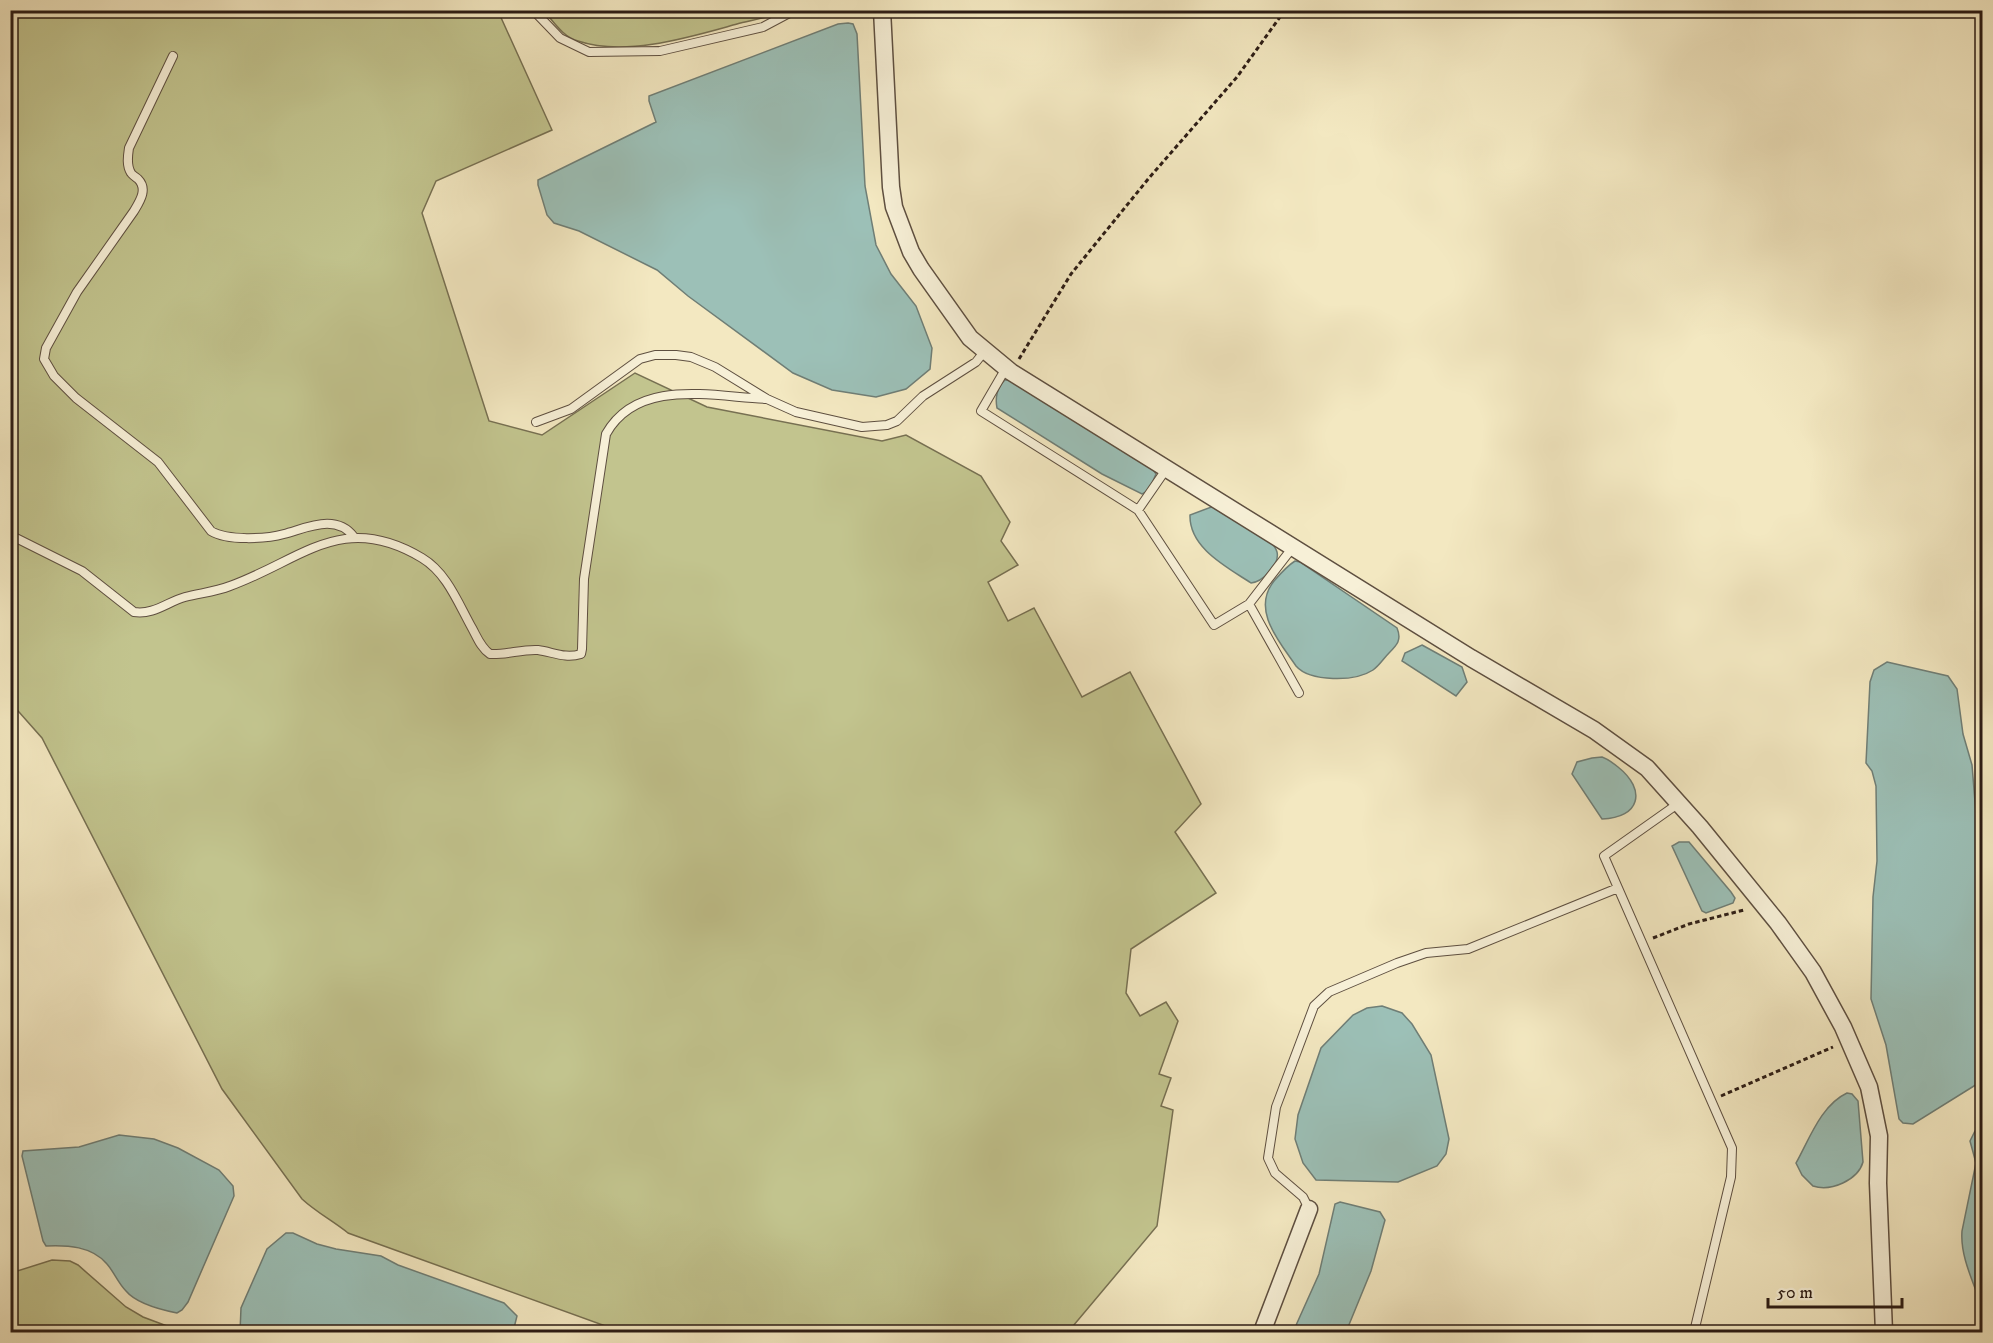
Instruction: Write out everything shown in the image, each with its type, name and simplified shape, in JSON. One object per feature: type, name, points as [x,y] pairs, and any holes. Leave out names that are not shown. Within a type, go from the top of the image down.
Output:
[{"type":"street","points":[[882,10],[894,207],[911,252],[970,338],[984,352],[1009,370],[1471,658],[1594,730],[1640,761],[1679,803],[1763,905],[1814,972],[1849,1041],[1869,1087],[1878,1126],[1884,1332]]},
{"type":"street","points":[[1262,1332],[1309,1209]]},
{"type":"lane","points":[[533,10],[560,38],[589,52],[660,51],[763,27],[795,10]]},
{"type":"lane","points":[[173,56],[129,148],[131,173],[143,187],[141,197],[134,211],[77,292],[46,348],[46,363],[54,376],[76,398],[158,462],[215,534],[230,538],[282,535],[322,523],[337,526],[350,532],[354,537]]},
{"type":"lane","points":[[536,422],[571,409],[640,359],[655,355],[676,354],[691,357],[715,367],[767,399],[796,412],[862,427],[888,425],[897,421],[922,396],[976,362],[984,352]]},
{"type":"lane","points":[[1009,370],[981,411],[1138,510],[1214,625],[1249,604],[1293,547]]},
{"type":"lane","points":[[10,535],[82,571],[134,612],[154,610],[186,596],[207,594],[231,586],[326,542],[354,537],[379,540],[403,549],[435,567],[451,588],[479,642],[490,654],[536,650],[566,657],[581,654],[582,649],[584,579],[606,434],[611,425],[635,405],[675,395],[726,395],[767,399]]},
{"type":"lane","points":[[1138,510],[1167,468]]},
{"type":"lane","points":[[1249,604],[1299,693]]},
{"type":"lane","points":[[1679,803],[1604,856],[1730,1141],[1733,1166],[1694,1332]]},
{"type":"lane","points":[[1309,1209],[1303,1197],[1275,1173],[1269,1158],[1276,1107],[1314,1005],[1329,992],[1397,963],[1426,953],[1468,949],[1618,888]]},
{"type":"path","points":[[1009,370],[1071,274],[1149,178],[1237,77],[1285,10]]},
{"type":"path","points":[[1642,942],[1689,924],[1763,905]]},
{"type":"path","points":[[1712,1099],[1849,1041]]},
{"type":"green space","points":[[11,11],[498,11],[552,130],[436,181],[422,213],[489,421],[542,435],[635,373],[707,407],[882,441],[906,435],[981,476],[1010,522],[1001,541],[1018,565],[988,582],[1008,621],[1034,608],[1082,697],[1130,672],[1201,804],[1175,832],[1216,893],[1131,949],[1126,993],[1140,1016],[1166,1002],[1178,1021],[1159,1074],[1171,1078],[1161,1106],[1173,1110],[1157,1226],[1068,1332],[622,1332],[348,1233],[302,1199],[222,1089],[42,738],[11,703]]},
{"type":"green space","points":[[544,11],[782,11],[679,39],[616,47],[573,39],[559,29]]},
{"type":"green space","points":[[52,1260],[70,1261],[78,1265],[126,1307],[143,1317],[183,1332],[11,1332],[11,1273]]},
{"type":"water","points":[[838,24],[853,24],[857,34],[865,186],[876,245],[891,274],[916,306],[932,348],[930,369],[906,389],[876,397],[832,390],[793,373],[688,296],[657,270],[579,231],[554,223],[547,215],[538,185],[538,180],[656,122],[649,96]]},
{"type":"water","points":[[1005,380],[1011,380],[1153,469],[1156,474],[1149,488],[1142,494],[1102,474],[997,408],[997,393]]},
{"type":"water","points":[[1214,506],[1269,539],[1275,547],[1276,562],[1260,580],[1251,583],[1231,570],[1211,555],[1196,537],[1191,527],[1190,515]]},
{"type":"water","points":[[1295,561],[1300,562],[1397,628],[1399,639],[1396,645],[1373,670],[1355,677],[1333,678],[1311,675],[1296,666],[1270,625],[1265,603],[1274,581]]},
{"type":"water","points":[[1422,645],[1462,667],[1467,682],[1456,696],[1402,661],[1405,653]]},
{"type":"water","points":[[1887,662],[1948,676],[1957,689],[1963,734],[1972,765],[1982,887],[1982,902],[1977,911],[1982,942],[1982,1081],[1913,1124],[1903,1123],[1899,1119],[1886,1045],[1871,999],[1873,897],[1877,861],[1876,786],[1872,771],[1866,763],[1870,682],[1874,670]]},
{"type":"water","points":[[1602,757],[1627,776],[1636,793],[1635,801],[1625,814],[1602,819],[1572,774],[1577,762]]},
{"type":"water","points":[[1679,842],[1689,842],[1731,892],[1735,898],[1733,903],[1706,913],[1702,911],[1672,846]]},
{"type":"water","points":[[1382,1006],[1402,1013],[1412,1024],[1431,1055],[1449,1139],[1446,1154],[1437,1166],[1398,1182],[1316,1180],[1303,1163],[1295,1139],[1298,1115],[1321,1048],[1353,1015],[1367,1008]]},
{"type":"water","points":[[1847,1093],[1852,1094],[1858,1101],[1863,1162],[1856,1174],[1843,1183],[1828,1187],[1813,1186],[1802,1175],[1796,1163],[1823,1114]]},
{"type":"water","points":[[1982,1126],[1982,1307],[1965,1260],[1962,1231],[1976,1163],[1970,1141],[1975,1131]]},
{"type":"water","points":[[119,1135],[154,1139],[178,1148],[219,1170],[233,1186],[234,1196],[188,1302],[177,1313],[150,1305],[130,1295],[107,1264],[94,1253],[79,1248],[46,1246],[43,1241],[22,1156],[23,1151],[79,1147]]},
{"type":"water","points":[[1340,1202],[1380,1212],[1385,1220],[1371,1271],[1346,1332],[1293,1332],[1319,1274],[1335,1204]]},
{"type":"water","points":[[286,1233],[293,1233],[317,1244],[336,1249],[381,1256],[398,1265],[504,1303],[517,1316],[513,1332],[240,1332],[241,1308],[267,1249]]}]
